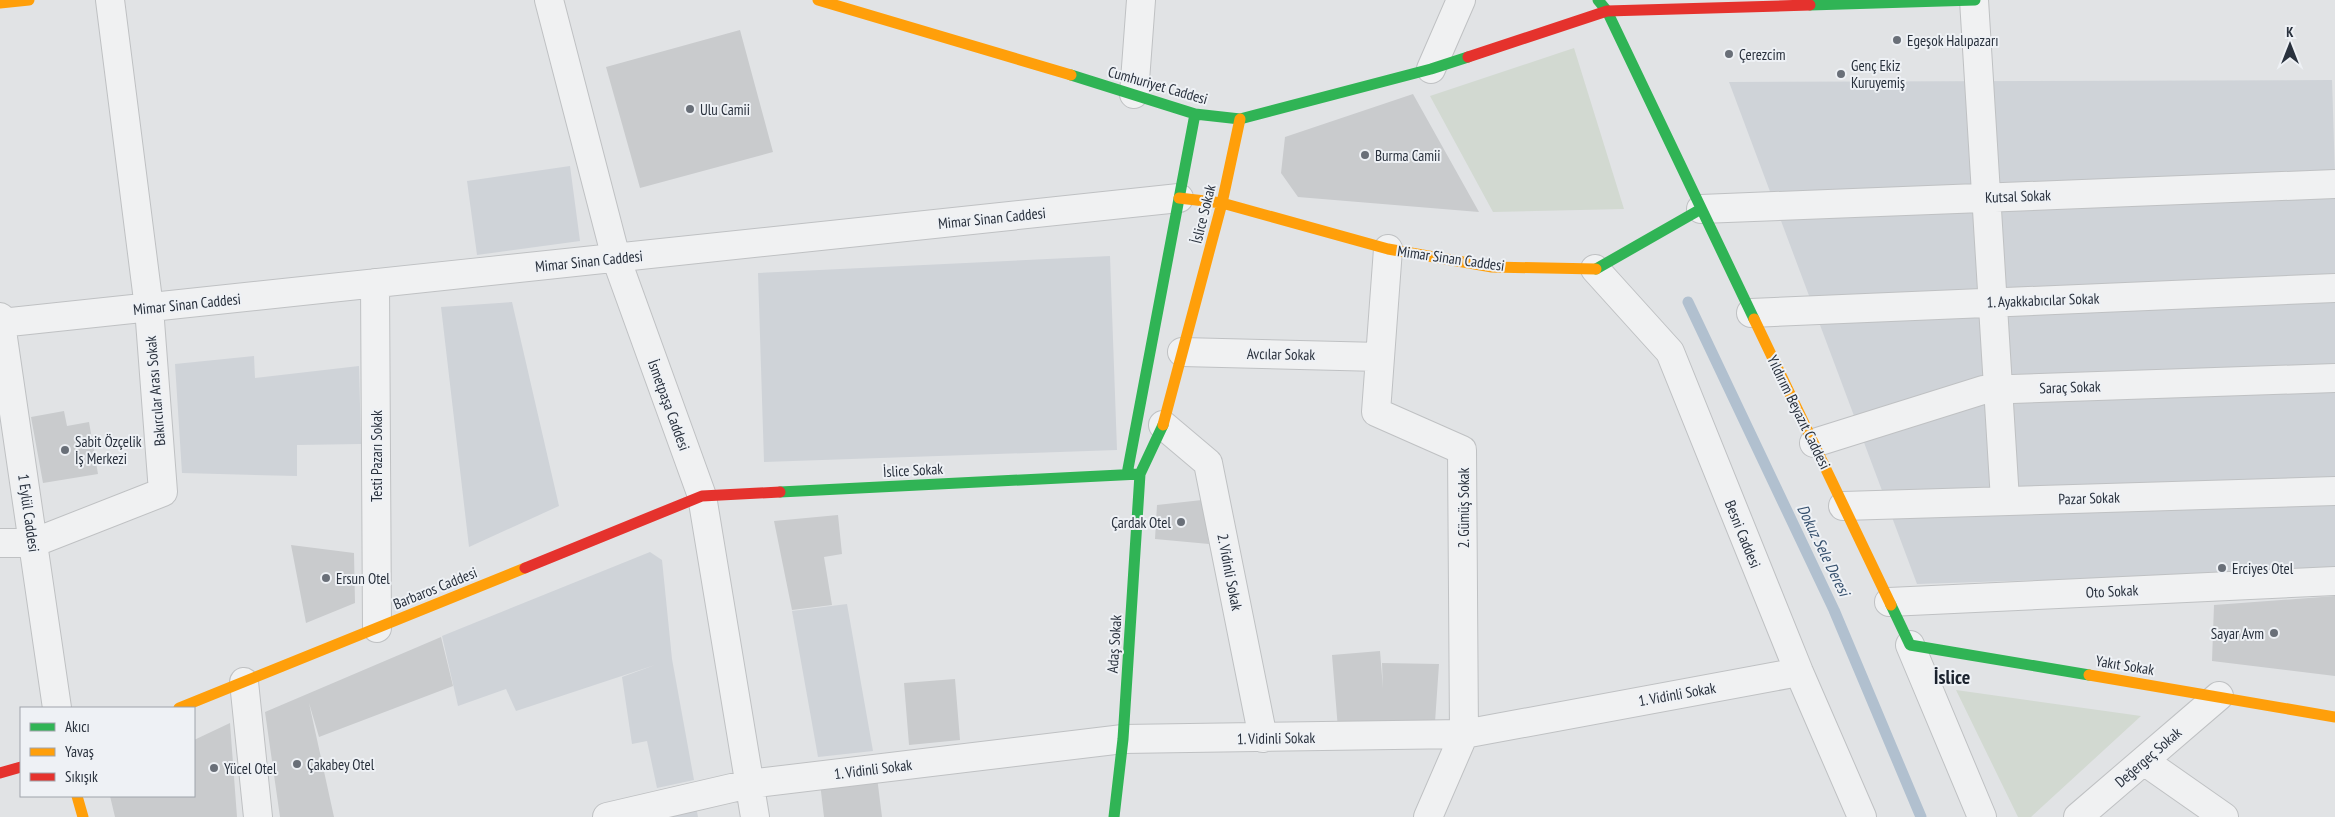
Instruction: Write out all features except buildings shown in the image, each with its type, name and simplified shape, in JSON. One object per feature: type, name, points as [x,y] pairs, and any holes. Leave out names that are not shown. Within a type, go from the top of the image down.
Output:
[{"type":"main road","points":[[0,3],[29,0]]},
{"type":"main road","name":"Cumhuriyet Caddesi","points":[[818,0],[1134,94],[1194,114],[1240,119],[1431,69],[1607,11],[1974,0]]},
{"type":"main road","name":"Yıldırım Beyazıt Caddesi","points":[[1598,0],[1607,11],[1910,645]]},
{"type":"main road","points":[[1667,0],[1676,8]]},
{"type":"main road","name":"İslice Sokak","points":[[1126,474],[1194,114]]},
{"type":"main road","name":"İslice Sokak","points":[[702,496],[1140,474],[1163,425],[1222,203],[1240,119]]},
{"type":"main road","name":"Mimar Sinan Caddesi","points":[[1179,198],[1222,203],[1388,249],[1492,267],[1595,269]]},
{"type":"main road","points":[[1595,269],[1701,209]]},
{"type":"main road","name":"Adaş Sokak","points":[[1114,817],[1123,739],[1140,474]]},
{"type":"main road","name":"Barbaros Caddesi","points":[[182,707],[702,496]]},
{"type":"main road","name":"Yakıt Sokak","points":[[1910,645],[2335,717]]},
{"type":"main road","points":[[0,773],[20,767]]},
{"type":"main road","points":[[76,797],[83,817]]},
{"type":"street","name":"Bakırcılar Arası Sokak","points":[[0,543],[33,542],[163,492],[148,308],[110,0]]},
{"type":"street","name":"İsmetpaşa Caddesi","points":[[549,0],[616,258],[702,496],[755,817]]},
{"type":"street","points":[[1134,94],[1141,0]]},
{"type":"street","points":[[1431,69],[1462,0]]},
{"type":"street","points":[[1974,0],[2005,500]]},
{"type":"street","name":"Kutsal Sokak","points":[[1701,209],[2335,184]]},
{"type":"street","name":"Mimar Sinan Caddesi","points":[[0,321],[148,308],[1179,198]]},
{"type":"street","name":"2. Gümüş Sokak","points":[[1388,249],[1376,412],[1462,450],[1464,734],[1428,817]]},
{"type":"street","name":"Besni Caddesi","points":[[1595,269],[1670,352],[1799,672],[1862,817]]},
{"type":"street","name":"Testi Pazarı Sokak","points":[[375,284],[377,628]]},
{"type":"street","name":"1. Ayakkabıcılar Sokak","points":[[1751,313],[2335,288]]},
{"type":"street","name":"1 Eylül Caddesi","points":[[0,321],[57,707]]},
{"type":"street","name":"Avcılar Sokak","points":[[1182,352],[1380,356]]},
{"type":"street","name":"Saraç Sokak","points":[[1814,443],[1983,390],[2335,378]]},
{"type":"street","name":"2. Vidinli Sokak","points":[[1163,425],[1208,463],[1262,738]]},
{"type":"street","name":"Pazar Sokak","points":[[1843,506],[2335,491]]},
{"type":"street","name":"Oto Sokak","points":[[1890,602],[2335,581]]},
{"type":"street","name":"Yıldırım Beyazıt Caddesi","points":[[1910,645],[1982,817]]},
{"type":"street","name":"1. Vidinli Sokak","points":[[607,817],[749,784],[1123,739],[1464,734],[1799,672]]},
{"type":"street","points":[[244,682],[258,817]]},
{"type":"street","name":"Değergeç Sokak","points":[[2078,817],[2219,696]]},
{"type":"street","points":[[2144,761],[2224,817]]},
{"type":"shaded area","points":[[1574,48],[1624,209],[1493,212],[1430,96]]},
{"type":"shaded area","points":[[2332,80],[2335,176],[2335,571],[1917,584],[1729,82]]},
{"type":"shaded area","points":[[570,166],[580,241],[477,255],[467,181]]},
{"type":"shaded area","points":[[1110,256],[1117,450],[764,462],[758,273]]},
{"type":"shaded area","points":[[512,302],[559,506],[469,547],[441,307]]},
{"type":"shaded area","points":[[254,356],[255,378],[359,366],[361,444],[297,445],[297,476],[182,473],[175,364]]},
{"type":"shaded area","points":[[650,552],[662,560],[672,659],[694,780],[657,788],[647,741],[632,744],[622,677],[655,665],[516,711],[506,689],[458,706],[442,636]]},
{"type":"shaded area","points":[[847,604],[873,751],[818,757],[792,611]]},
{"type":"shaded area","points":[[1956,690],[2141,716],[2031,817],[2018,817]]},
{"type":"shaded area","points":[[696,806],[698,817],[647,817]]},
{"type":"waterway","name":"Dokuz Sele Deresi","points":[[1688,302],[1834,610],[1921,817]]},
{"type":"traffic: fast","points":[[1598,0],[1607,11],[1754,319]]},
{"type":"traffic: fast","points":[[1810,5],[1975,0]]},
{"type":"traffic: fast","points":[[1071,75],[1195,114],[1240,119],[1431,69],[1468,57]]},
{"type":"traffic: fast","points":[[1127,474],[1195,114]]},
{"type":"traffic: fast","points":[[1596,269],[1701,209]]},
{"type":"traffic: fast","points":[[1114,817],[1123,739],[1140,474],[1163,425]]},
{"type":"traffic: fast","points":[[780,492],[1140,474]]},
{"type":"traffic: fast","points":[[1891,605],[1910,645],[2089,675]]},
{"type":"traffic: slow","points":[[0,3],[29,0]]},
{"type":"traffic: slow","points":[[818,0],[1071,75]]},
{"type":"traffic: slow","points":[[1163,425],[1222,203],[1240,119]]},
{"type":"traffic: slow","points":[[1179,198],[1222,203],[1388,249],[1492,267],[1596,269]]},
{"type":"traffic: slow","points":[[1754,319],[1891,605]]},
{"type":"traffic: slow","points":[[181,707],[525,568]]},
{"type":"traffic: slow","points":[[2089,675],[2335,717]]},
{"type":"traffic: slow","points":[[77,797],[83,817]]},
{"type":"traffic: jam","points":[[1468,57],[1607,11],[1810,5]]},
{"type":"traffic: jam","points":[[525,568],[702,496],[780,492]]},
{"type":"traffic: jam","points":[[0,773],[20,767]]},
{"type":"place","name":"Egeşok Halıpazarı","points":[[1897,40]]},
{"type":"place","name":"Çerezcim","points":[[1729,54]]},
{"type":"place","name":"Genç Ekiz Kuruyemiş","points":[[1841,74]]},
{"type":"place","name":"Ulu Camii","points":[[690,109]]},
{"type":"place","name":"Burma Camii","points":[[1365,155]]},
{"type":"place","name":"Sabit Özçelik İş Merkezi","points":[[65,450]]},
{"type":"place","name":"Çardak Otel","points":[[1181,522]]},
{"type":"place","name":"Erciyes Otel","points":[[2222,568]]},
{"type":"place","name":"Ersun Otel","points":[[326,578]]},
{"type":"place","name":"Sayar Avm","points":[[2274,633]]},
{"type":"place","name":"Çakabey Otel","points":[[297,764]]},
{"type":"place","name":"Yücel Otel","points":[[214,768]]},
{"type":"district","name":"İslice","points":[[1952,677]]}]
